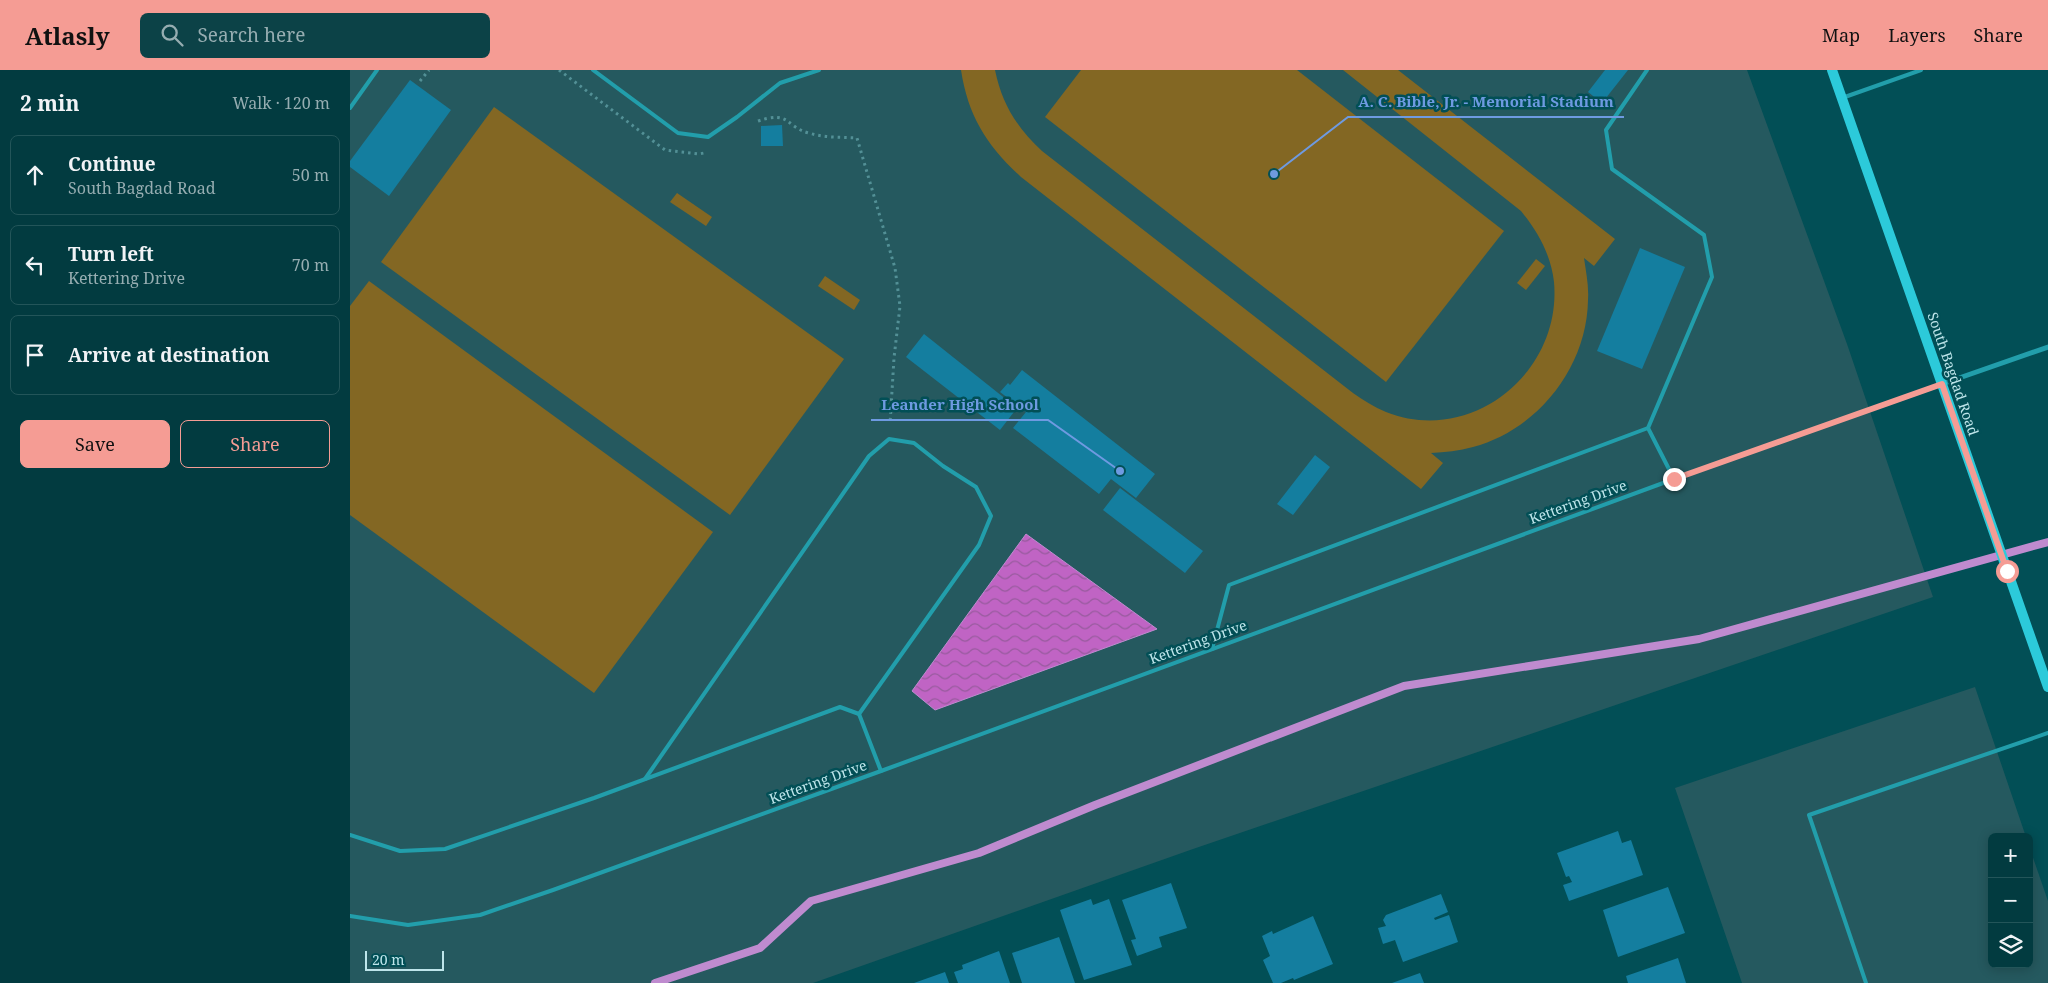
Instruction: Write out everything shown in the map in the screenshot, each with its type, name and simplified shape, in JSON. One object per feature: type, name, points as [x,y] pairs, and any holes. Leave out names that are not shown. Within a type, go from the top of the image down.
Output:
[{"type":"main road","name":"South Bagdad Road","points":[[1832,70],[2048,687]]},
{"type":"street","name":"Kettering Drive","points":[[1942,384],[2048,346]]},
{"type":"lane","points":[[350,108],[378,70]]},
{"type":"lane","points":[[594,70],[678,133],[708,137],[780,83],[819,70]]},
{"type":"lane","points":[[1212,649],[1229,585],[1648,428],[1712,277],[1704,235],[1612,169],[1606,130],[1647,70]]},
{"type":"lane","points":[[1842,98],[1921,70]]},
{"type":"lane","name":"Kettering Drive","points":[[350,916],[408,926],[480,914],[553,890],[881,772],[1674,479],[1942,384]]},
{"type":"lane","points":[[1648,428],[1674,479]]},
{"type":"lane","points":[[645,779],[869,456],[889,439],[914,443],[943,466],[976,487],[991,516],[979,545],[859,714]]},
{"type":"lane","points":[[350,835],[400,851],[445,849],[645,779],[840,707],[859,714],[881,772]]},
{"type":"lane","points":[[1866,983],[1809,815],[2048,733]]},
{"type":"path","points":[[420,81],[428,70]]},
{"type":"path","points":[[559,70],[665,150],[699,154],[706,152]]},
{"type":"path","points":[[757,122],[772,116],[787,119],[807,133],[856,138],[895,268],[900,306],[894,358],[889,439]]},
{"type":"shaded area","points":[[350,70],[1747,70],[1847,344],[1933,597],[1193,849],[813,983],[350,983]]},
{"type":"shaded area","points":[[961,70],[995,70],[1006,105],[1025,133],[1042,151],[1353,393],[1386,412],[1418,420],[1450,419],[1479,410],[1505,394],[1527,372],[1543,345],[1553,315],[1554,282],[1550,262],[1543,244],[1521,211],[1343,70],[1398,70],[1615,239],[1594,266],[1584,258],[1588,295],[1585,325],[1579,349],[1568,372],[1554,393],[1537,411],[1518,426],[1496,439],[1473,447],[1431,453],[1443,463],[1421,489],[1021,177],[998,154],[981,129],[969,102]]},
{"type":"shaded area","points":[[1081,70],[1297,70],[1504,231],[1386,382],[1045,117]]},
{"type":"shaded area","points":[[494,107],[844,359],[730,515],[381,262]]},
{"type":"shaded area","points":[[677,193],[712,217],[706,226],[670,202]]},
{"type":"shaded area","points":[[1536,259],[1545,266],[1526,290],[1517,283]]},
{"type":"shaded area","points":[[825,276],[860,300],[854,310],[818,286]]},
{"type":"shaded area","points":[[369,281],[713,532],[594,693],[350,515],[350,306]]},
{"type":"shaded area","points":[[1975,687],[2025,833],[1988,833],[1988,968],[2033,968],[2033,858],[2048,901],[2048,983],[1742,983],[1675,788]]},
{"type":"water","points":[[1026,534],[1157,629],[935,710],[912,691]]},
{"type":"building","points":[[1605,70],[1628,70],[1602,103],[1588,92]]},
{"type":"building","points":[[410,80],[451,110],[389,196],[350,167],[350,161]]},
{"type":"building","points":[[782,125],[783,146],[761,146],[761,126]]},
{"type":"building","points":[[1640,248],[1685,267],[1642,369],[1597,351]]},
{"type":"building","points":[[924,334],[1017,408],[1000,430],[906,357]]},
{"type":"building","points":[[1022,370],[1155,474],[1136,498],[1111,479],[1099,494],[1013,428],[1026,412],[1000,392],[1008,383],[1010,385]]},
{"type":"building","points":[[1315,455],[1330,467],[1293,515],[1277,504]]},
{"type":"building","points":[[1120,488],[1203,551],[1185,573],[1103,510]]},
{"type":"building","points":[[1618,831],[1622,843],[1631,840],[1643,875],[1569,901],[1563,885],[1572,882],[1569,876],[1566,877],[1557,853]]},
{"type":"building","points":[[1171,883],[1187,928],[1159,937],[1162,947],[1137,956],[1131,940],[1136,939],[1122,900]]},
{"type":"building","points":[[1668,887],[1685,933],[1618,957],[1603,910]]},
{"type":"building","points":[[1441,894],[1448,912],[1434,918],[1435,920],[1449,915],[1458,942],[1403,962],[1395,940],[1383,944],[1378,928],[1386,926],[1383,920],[1386,915]]},
{"type":"building","points":[[1091,899],[1093,905],[1109,899],[1132,965],[1084,980],[1060,910]]},
{"type":"building","points":[[1313,916],[1333,964],[1294,980],[1293,978],[1281,983],[1273,983],[1263,960],[1270,956],[1262,936],[1272,931],[1273,934]]},
{"type":"building","points":[[1059,937],[1075,983],[1022,983],[1012,953]]},
{"type":"building","points":[[999,951],[1010,983],[958,983],[954,972],[963,969],[962,965]]},
{"type":"building","points":[[1678,958],[1686,983],[1628,983],[1626,976]]},
{"type":"building","points":[[945,972],[949,983],[914,983]]},
{"type":"building","points":[[1420,973],[1424,983],[1392,983]]},
{"type":"waterway","points":[[655,983],[760,948],[811,901],[979,853],[1095,805],[1404,686],[1699,639],[2048,542]]},
{"type":"place","name":"A. C. Bible, Jr. - Memorial Stadium","points":[[1274,174]]},
{"type":"place","name":"Leander High School","points":[[1120,471]]},
{"type":"route","points":[[1674,479],[1942,384],[2007,571]]}]
